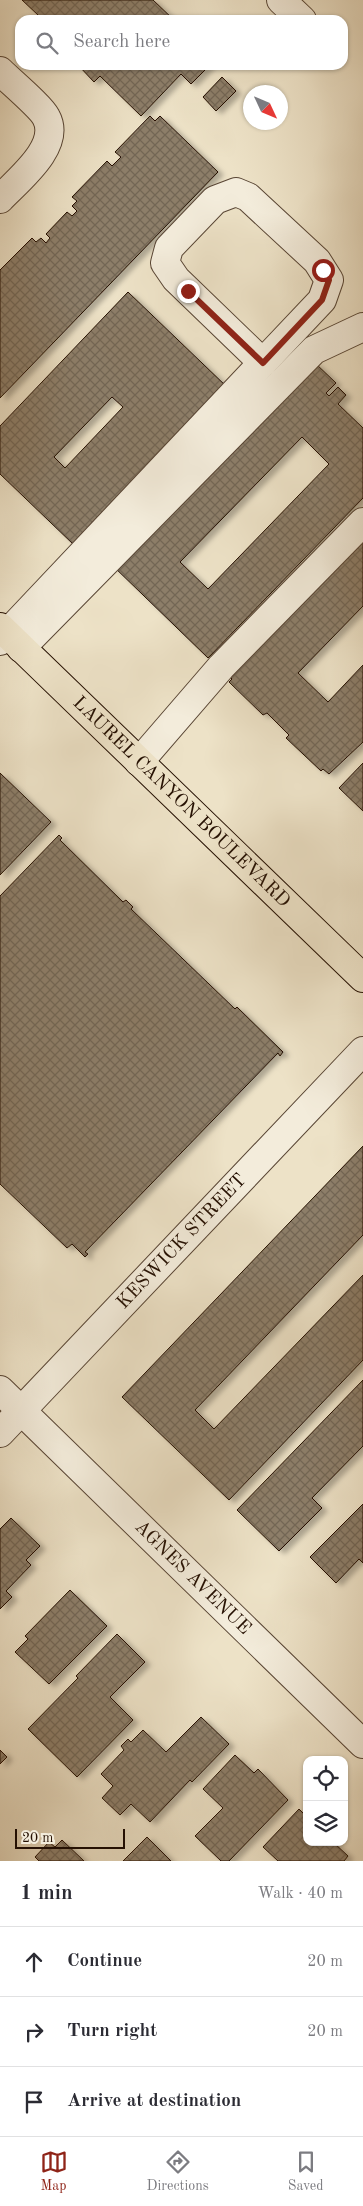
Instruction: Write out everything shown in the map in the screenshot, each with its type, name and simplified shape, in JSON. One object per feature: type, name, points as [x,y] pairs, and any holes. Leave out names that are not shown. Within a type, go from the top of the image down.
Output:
[{"type":"main road","name":"LAUREL CANYON BOULEVARD","points":[[7,637],[363,978]]},
{"type":"street","points":[[281,0],[297,15]]},
{"type":"street","points":[[0,71],[46,117],[51,135],[42,155],[0,199]]},
{"type":"street","points":[[7,637],[322,300],[329,280],[317,261],[248,197],[236,192],[215,200],[169,248],[165,263],[176,279],[263,363]]},
{"type":"street","points":[[7,637],[108,557],[314,350],[363,327]]},
{"type":"street","points":[[139,762],[221,667],[363,522]]},
{"type":"street","name":"KESWICK STREET","points":[[0,1433],[363,1051]]},
{"type":"street","name":"AGNES AVENUE","points":[[0,1390],[363,1744]]},
{"type":"building","points":[[22,0],[153,0],[169,15],[38,15]]},
{"type":"building","points":[[83,70],[205,70],[191,84],[181,74],[141,116],[100,76],[94,82]]},
{"type":"building","points":[[222,77],[236,91],[216,111],[203,97]]},
{"type":"building","points":[[150,116],[155,121],[160,116],[218,172],[0,398],[0,270],[32,238],[36,242],[41,238],[46,243],[50,238],[46,234],[67,212],[72,216],[77,211],[72,206],[77,201],[72,197],[107,161],[112,166],[121,157],[115,152]]},
{"type":"building","points":[[128,292],[227,387],[74,545],[0,474],[0,426]],"holes":[[[112,397],[123,407],[65,468],[54,457]]]},
{"type":"building","points":[[314,362],[336,383],[326,393],[329,396],[338,387],[346,395],[338,404],[363,428],[363,498],[208,658],[111,564]],"holes":[[[302,437],[329,464],[208,589],[180,562]]]},
{"type":"building","points":[[363,530],[363,606],[298,673],[328,702],[363,665],[363,742],[329,774],[323,769],[321,771],[286,738],[289,735],[267,713],[263,715],[229,682],[232,679],[227,674]]},
{"type":"building","points":[[363,763],[363,811],[339,788]]},
{"type":"building","points":[[0,773],[51,822],[0,875]]},
{"type":"building","points":[[59,835],[62,838],[60,840],[123,902],[126,900],[133,907],[131,909],[235,1009],[237,1007],[283,1052],[280,1056],[278,1053],[85,1252],[88,1254],[85,1257],[72,1244],[67,1248],[0,1184],[0,896]]},
{"type":"building","points":[[363,1146],[363,1235],[195,1410],[214,1429],[363,1275],[363,1360],[229,1500],[122,1397]]},
{"type":"building","points":[[363,1380],[363,1446],[312,1498],[322,1508],[279,1551],[237,1510]]},
{"type":"building","points":[[363,1504],[363,1563],[359,1559],[336,1583],[310,1557]]},
{"type":"building","points":[[11,1518],[40,1546],[26,1560],[31,1565],[6,1591],[12,1597],[0,1609],[0,1529]]},
{"type":"building","points":[[70,1590],[107,1626],[49,1684],[15,1652],[28,1639],[25,1636]]},
{"type":"building","points":[[117,1634],[145,1662],[110,1697],[133,1720],[77,1777],[28,1729],[78,1678],[76,1676]]},
{"type":"building","points":[[201,1717],[229,1744],[192,1782],[190,1780],[150,1822],[131,1804],[120,1815],[102,1798],[113,1786],[101,1774],[124,1750],[121,1746],[128,1739],[131,1742],[143,1730],[166,1752]]},
{"type":"building","points":[[0,1750],[7,1757],[0,1764]]},
{"type":"building","points":[[235,1755],[254,1773],[258,1769],[288,1800],[229,1861],[221,1861],[195,1836],[223,1808],[203,1789]]},
{"type":"building","points":[[299,1809],[303,1813],[303,1846],[337,1846],[348,1856],[344,1861],[278,1861],[263,1847]]},
{"type":"building","points":[[147,1837],[171,1861],[123,1861]]},
{"type":"building","points":[[62,1840],[84,1861],[39,1861],[35,1857],[49,1842],[55,1847]]},
{"type":"route","points":[[188,291],[263,363],[322,300],[329,280],[323,270]]}]
